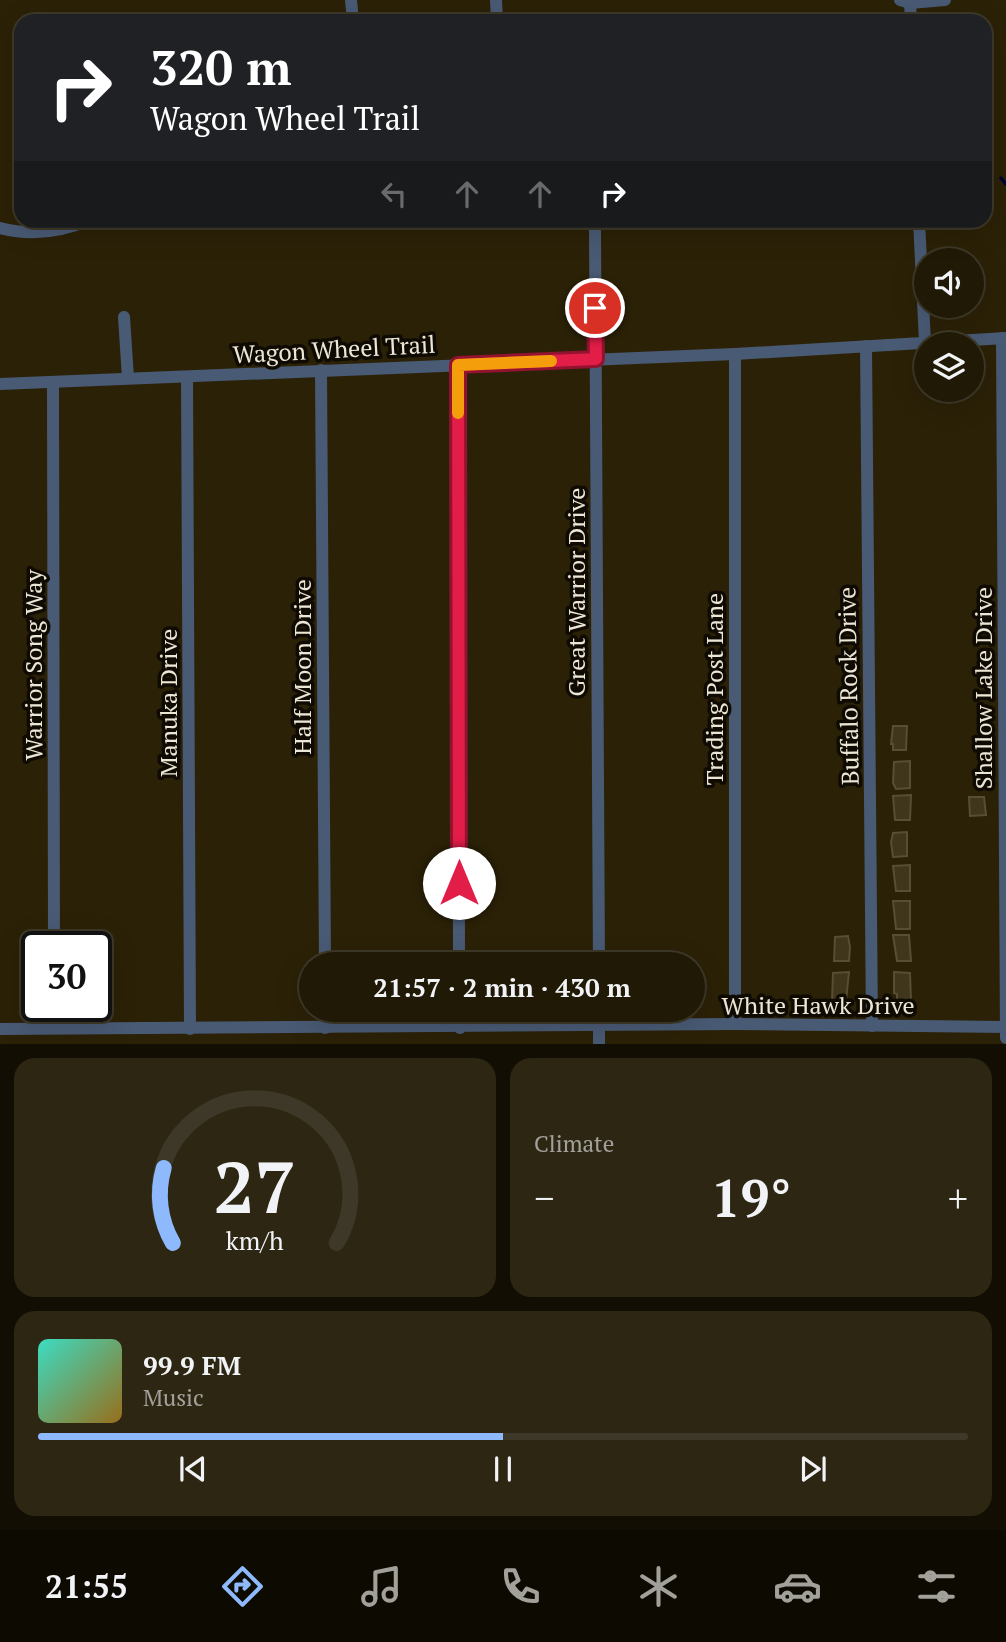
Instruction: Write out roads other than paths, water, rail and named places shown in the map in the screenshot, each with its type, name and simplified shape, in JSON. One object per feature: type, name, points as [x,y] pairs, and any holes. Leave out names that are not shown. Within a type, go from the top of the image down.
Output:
[{"type":"street","points":[[905,1],[945,0]]},
{"type":"street","points":[[0,228],[23,232],[63,228]]},
{"type":"street","name":"Great Warrior Drive","points":[[594,228],[599,952]]},
{"type":"street","points":[[919,228],[925,332]]},
{"type":"street","points":[[124,317],[128,378]]},
{"type":"street","name":"Wagon Wheel Trail","points":[[984,339],[1004,338]]},
{"type":"street","name":"Shallow Lake Drive","points":[[1004,338],[1006,1038]]},
{"type":"street","name":"Wagon Wheel Trail","points":[[0,384],[735,354],[914,343]]},
{"type":"street","name":"Buffalo Rock Drive","points":[[866,346],[872,1026]]},
{"type":"street","name":"Trading Post Lane","points":[[735,354],[735,1024]]},
{"type":"street","points":[[458,365],[459,952]]},
{"type":"street","name":"Half Moon Drive","points":[[321,370],[325,952]]},
{"type":"street","name":"Manuka Drive","points":[[187,377],[190,1029]]},
{"type":"street","name":"Warrior Song Way","points":[[53,383],[54,931]]},
{"type":"street","points":[[54,1022],[54,1028]]},
{"type":"street","points":[[325,1022],[325,1027]]},
{"type":"street","points":[[460,1022],[460,1028]]},
{"type":"street","points":[[599,1022],[599,1044]]},
{"type":"street","name":"White Hawk Drive","points":[[0,1029],[460,1028],[735,1024],[1006,1027]]},
{"type":"waterway","points":[[1001,178],[1006,184]]}]
